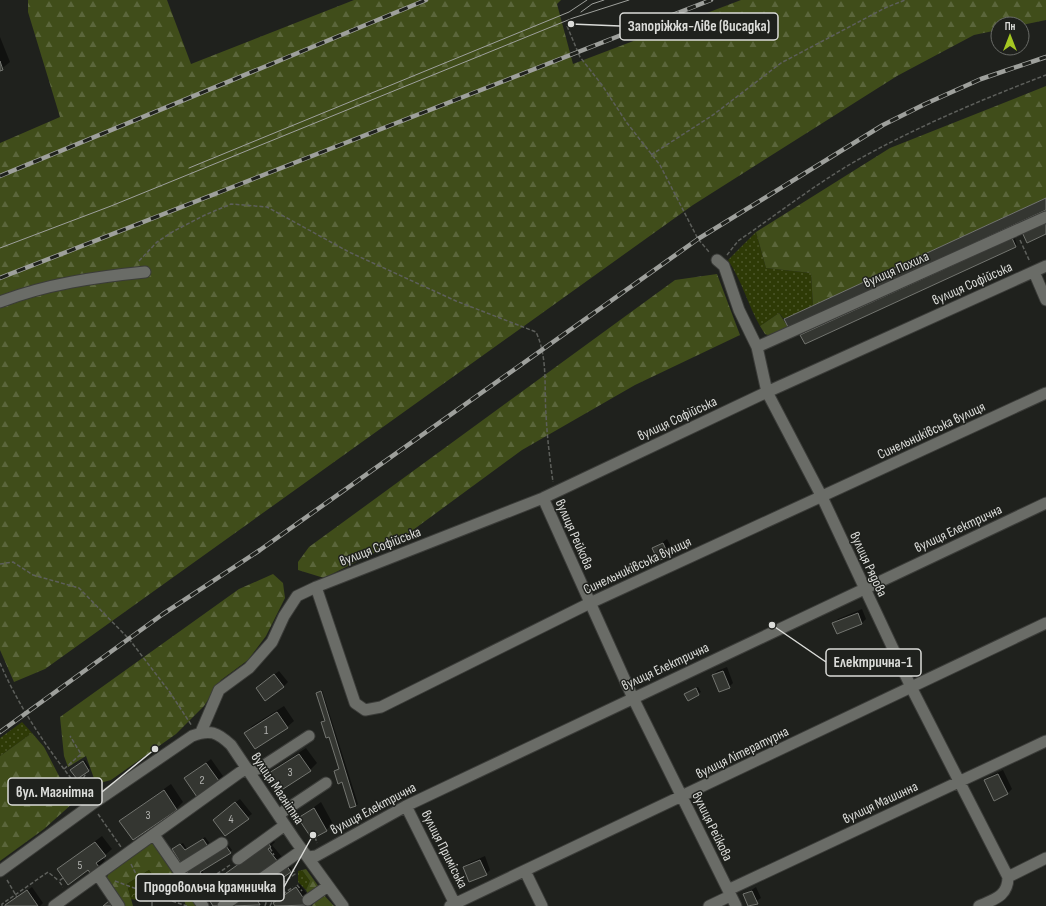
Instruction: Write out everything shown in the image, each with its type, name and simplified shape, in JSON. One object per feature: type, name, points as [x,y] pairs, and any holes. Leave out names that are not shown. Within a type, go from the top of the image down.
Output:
[{"type":"street","name":"вулиця Похила","points":[[757,347],[1046,217]]},
{"type":"street","name":"вулиця Рядова","points":[[720,263],[739,310],[757,347],[767,392],[822,498],[911,687],[1008,877]]},
{"type":"street","name":"вулиця Софійська","points":[[203,731],[219,690],[249,668],[272,642],[284,616],[297,596],[316,587],[548,496],[767,392],[1046,266]]},
{"type":"street","points":[[0,302],[19,294],[91,278],[145,272]]},
{"type":"street","points":[[1034,272],[1046,300]]},
{"type":"street","name":"Синельниківська вулиця","points":[[316,587],[349,690],[355,704],[365,710],[381,707],[590,603],[822,498],[1046,393]]},
{"type":"street","name":"вулиця Рейкова","points":[[548,496],[590,603],[633,698],[731,897]]},
{"type":"street","name":"вулиця Електрична","points":[[223,906],[305,853],[316,856],[406,806],[1046,503]]},
{"type":"street","name":"вулиця Літературна","points":[[454,905],[1046,623]]},
{"type":"street","points":[[3,876],[91,805],[192,736],[203,731]]},
{"type":"street","name":"вулиця Магнітна","points":[[203,731],[221,736],[231,745],[278,815],[343,906]]},
{"type":"street","points":[[54,906],[248,770],[260,768],[309,736]]},
{"type":"street","name":"вулиця Машинна","points":[[709,906],[731,897],[960,781],[1046,741]]},
{"type":"street","points":[[278,815],[326,783]]},
{"type":"street","name":"вулиця Приміська","points":[[406,806],[454,905]]},
{"type":"street","points":[[238,859],[285,825]]},
{"type":"street","points":[[154,835],[180,870],[203,906]]},
{"type":"street","points":[[180,870],[222,843]]},
{"type":"street","points":[[979,906],[1003,894],[1008,886],[1008,877],[1046,858]]},
{"type":"street","points":[[525,871],[542,906]]},
{"type":"street","points":[[98,875],[119,906]]},
{"type":"street","points":[[308,900],[328,886]]},
{"type":"path","points":[[652,155],[713,115],[781,63],[885,8],[905,0]]},
{"type":"path","points":[[567,26],[580,57],[602,85],[627,123],[660,165],[698,239],[720,263],[725,259],[729,251],[738,241],[860,159],[924,126],[996,94],[1046,75]]},
{"type":"path","points":[[132,273],[142,258],[157,242],[174,231],[232,204],[267,207],[348,252],[456,301],[536,332],[540,341],[544,364],[548,496]]},
{"type":"path","points":[[1016,231],[1034,272]]},
{"type":"path","points":[[0,564],[13,562],[33,575],[79,588],[129,639],[169,691],[203,731]]},
{"type":"path","points":[[0,664],[12,693],[25,714],[126,855],[145,892]]},
{"type":"path","points":[[64,769],[81,754],[70,736]]},
{"type":"path","points":[[78,788],[86,773]]},
{"type":"path","points":[[315,837],[319,847]]},
{"type":"path","points":[[270,848],[274,855]]},
{"type":"path","points":[[192,890],[238,859]]},
{"type":"path","points":[[2,906],[2,904],[15,894],[48,872],[59,880]]},
{"type":"path","points":[[265,906],[269,893],[295,874]]},
{"type":"path","points":[[98,875],[187,906]]},
{"type":"path","points":[[3,876],[17,897]]},
{"type":"path","points":[[270,906],[272,902],[293,887]]},
{"type":"path","points":[[152,894],[152,906]]},
{"type":"green space","points":[[28,0],[167,0],[191,64],[354,0],[561,0],[557,4],[573,64],[741,0],[1046,0],[1046,20],[1030,23],[1030,16],[990,16],[990,32],[974,35],[897,76],[693,205],[45,669],[14,682],[0,650],[0,143],[60,117],[28,12]]},
{"type":"green space","points":[[1046,86],[1046,198],[813,306],[811,273],[766,268],[756,232],[890,148]]},
{"type":"green space","points":[[756,232],[766,268],[811,273],[813,306],[784,319],[779,313],[760,326],[728,260]]},
{"type":"green space","points":[[717,274],[740,335],[635,385],[522,450],[398,541],[324,578],[298,570],[298,562],[309,547],[675,280]]},
{"type":"green space","points":[[779,313],[789,329],[773,337],[765,334],[760,326]]},
{"type":"green space","points":[[273,574],[283,583],[285,598],[266,636],[248,660],[221,680],[204,706],[176,734],[111,780],[96,784],[86,756],[68,767],[64,756],[60,717],[239,589]]},
{"type":"green space","points":[[22,722],[32,733],[0,756],[0,738]]},
{"type":"green space","points":[[32,733],[44,747],[73,803],[44,829],[0,861],[0,756]]},
{"type":"green space","points":[[152,839],[203,906],[186,906],[182,894],[162,889],[149,870],[127,884],[133,906],[125,906],[106,880],[110,870]]},
{"type":"green space","points":[[306,869],[319,887],[309,897],[306,890],[310,881],[302,870]]},
{"type":"green space","points":[[149,870],[162,889],[147,902],[131,899],[127,884]]},
{"type":"green space","points":[[302,870],[310,881],[306,890],[298,882],[298,871]]},
{"type":"green space","points":[[321,892],[334,906],[312,906]]},
{"type":"building","points":[[0,61],[3,70],[0,71]]},
{"type":"building","points":[[1046,198],[1046,210],[789,329],[784,319]]},
{"type":"building","points":[[1046,221],[1046,234],[1027,243],[1022,232]]},
{"type":"building","points":[[1012,238],[1016,247],[805,344],[800,335]]},
{"type":"building","points":[[663,543],[669,556],[658,561],[652,548]]},
{"type":"building","points":[[858,613],[862,624],[837,634],[832,623]]},
{"type":"building","points":[[723,671],[730,688],[719,692],[712,675]]},
{"type":"building","points":[[274,674],[284,687],[265,701],[256,688]]},
{"type":"building","points":[[696,688],[699,695],[688,701],[684,694]]},
{"type":"building","points":[[321,691],[356,806],[350,808],[342,782],[338,784],[334,771],[339,769],[329,737],[326,738],[321,722],[325,721],[316,693]]},
{"type":"building","points":[[277,712],[288,728],[255,749],[244,733]]},
{"type":"building","points":[[299,754],[311,771],[280,791],[269,773]]},
{"type":"building","points":[[83,761],[89,771],[77,779],[70,770]]},
{"type":"building","points":[[206,763],[219,781],[197,797],[184,778]]},
{"type":"building","points":[[998,774],[1008,794],[994,801],[984,780]]},
{"type":"building","points":[[164,790],[177,810],[133,840],[119,821]]},
{"type":"building","points":[[235,802],[249,819],[225,836],[213,820]]},
{"type":"building","points":[[314,808],[327,831],[312,839],[298,818]]},
{"type":"building","points":[[203,839],[209,848],[182,865],[172,849],[180,844],[185,850]]},
{"type":"building","points":[[95,842],[106,856],[96,863],[99,867],[91,874],[88,870],[68,885],[57,869]]},
{"type":"building","points":[[268,843],[271,847],[268,849],[278,862],[216,906],[213,906],[208,898],[204,900],[197,890],[206,884],[208,886]]},
{"type":"building","points":[[226,846],[231,853],[200,872],[205,880],[196,886],[186,871]]},
{"type":"building","points":[[480,860],[487,875],[469,882],[463,867]]},
{"type":"building","points":[[286,865],[291,872],[268,888],[264,881]]},
{"type":"building","points":[[261,883],[265,889],[256,897],[260,905],[229,906]]},
{"type":"building","points":[[296,887],[308,905],[275,906],[273,903]]},
{"type":"building","points":[[27,890],[38,906],[5,906],[5,905]]},
{"type":"building","points":[[752,891],[758,904],[748,906],[743,894]]},
{"type":"building","points":[[109,901],[113,906],[103,906]]},
{"type":"tram line","points":[[189,168],[569,12],[587,0]]},
{"type":"tram line","points":[[581,12],[592,4],[604,0]]},
{"type":"tram line","points":[[0,248],[111,206],[573,18],[629,0]]},
{"type":"railway","points":[[0,176],[426,0]]},
{"type":"railway","points":[[0,278],[711,0]]},
{"type":"railway","points":[[0,732],[163,614],[260,550],[698,239],[883,125],[981,79],[1046,57]]},
{"type":"place","name":"Запоріжжя-Ліве (висадка)","points":[[571,24]]},
{"type":"place","name":"Електрична-1","points":[[772,625]]},
{"type":"place","name":"вул. Магнітна","points":[[155,749]]},
{"type":"place","name":"Продовольча крамничка","points":[[313,835]]}]
